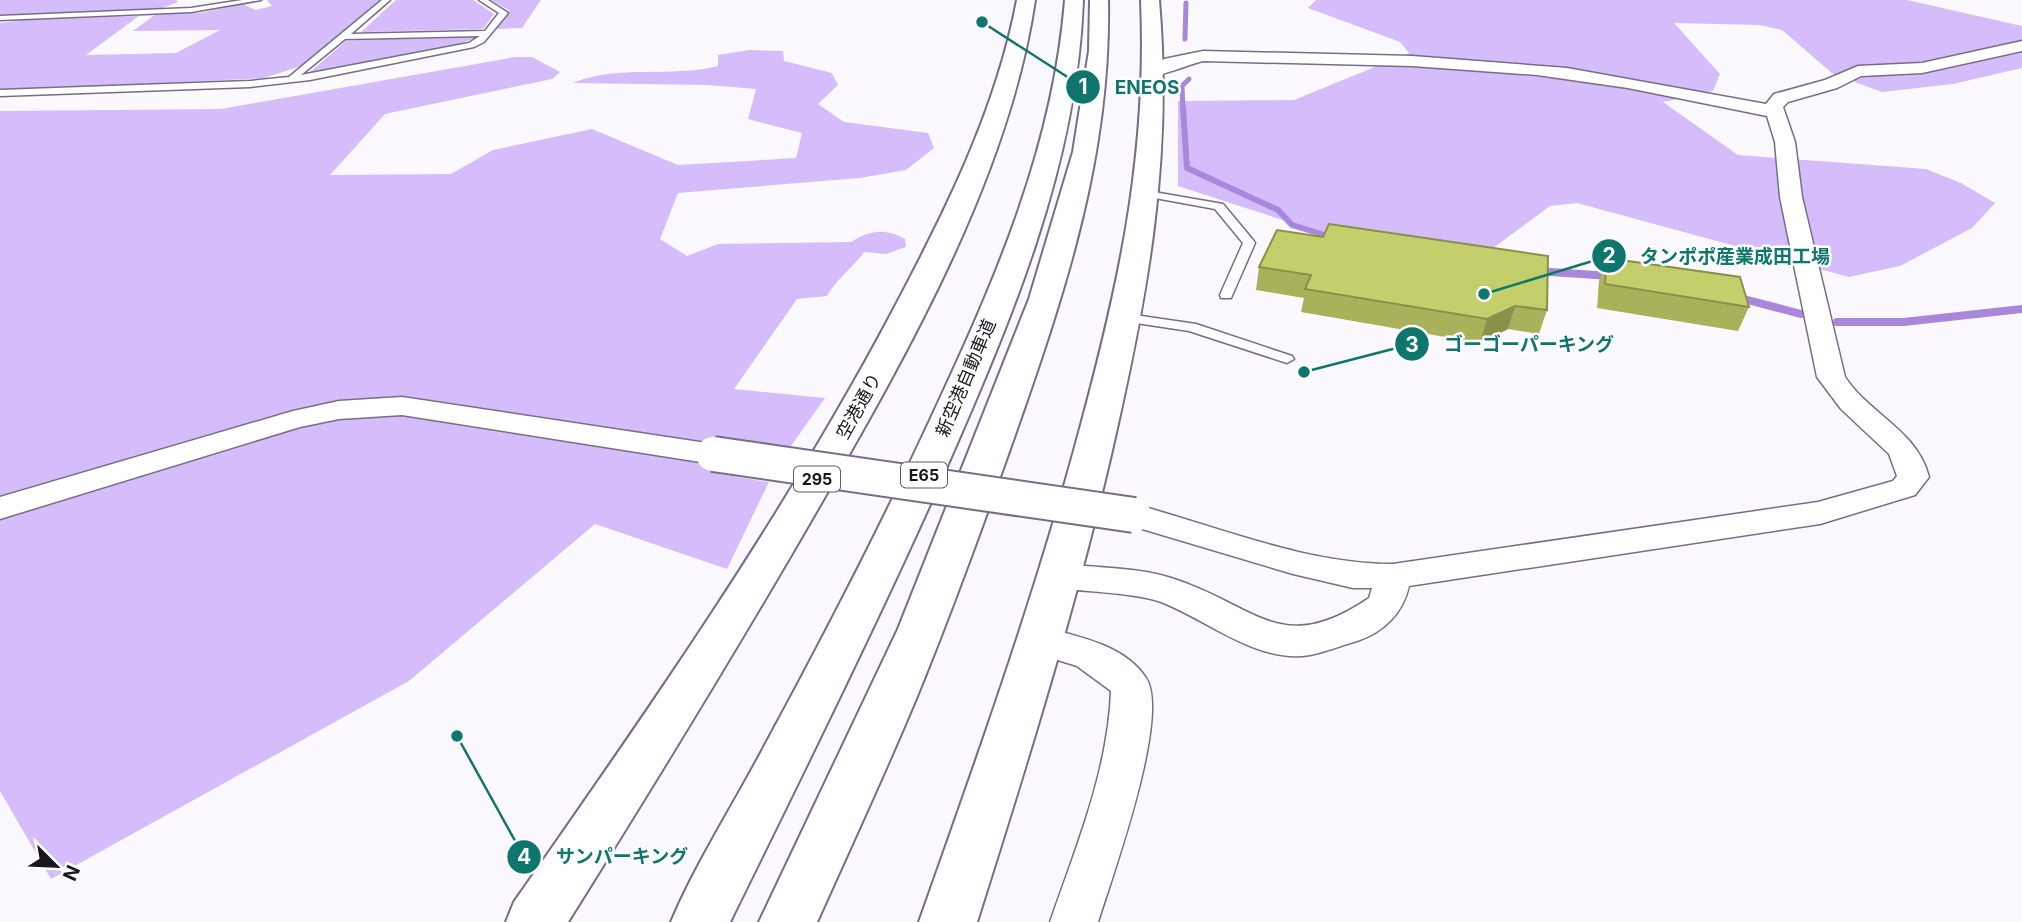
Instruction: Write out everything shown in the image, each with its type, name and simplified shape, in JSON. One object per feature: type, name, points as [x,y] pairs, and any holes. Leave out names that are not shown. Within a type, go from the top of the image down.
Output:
[{"type":"highway","name":"空港通り","points":[[535,922],[633,775],[831,457],[907,317],[982,153],[1020,35],[1026,0]]},
{"type":"highway","name":"新空港自動車道","points":[[700,922],[846,638],[929,466],[996,310],[1035,200],[1058,123],[1069,64],[1074,0]]},
{"type":"highway","points":[[788,922],[906,664],[983,472],[1041,312],[1074,201],[1091,124],[1099,65],[1099,0]]},
{"type":"highway","points":[[948,922],[1042,641],[1128,318],[1148,194],[1154,55],[1150,0]]},
{"type":"street","points":[[0,508],[293,420],[339,410],[402,406],[1134,515],[1293,562],[1353,576],[1394,576],[1820,513],[1904,488],[1913,477],[1907,453],[1839,394],[1830,377],[1791,197],[1785,142],[1775,118],[1777,112],[1774,107],[1781,99],[1831,84],[1858,71],[1922,68],[2022,46]]},
{"type":"street","points":[[1154,55],[1172,48],[1203,56]]},
{"type":"street","points":[[1154,55],[1170,63],[1203,56],[1433,61],[1539,70],[1629,83],[1777,112]]},
{"type":"street","points":[[1060,576],[1166,589],[1245,628],[1278,640],[1309,641],[1353,628],[1385,605],[1394,576]]},
{"type":"street","points":[[1042,641],[1090,654],[1113,667],[1131,686],[1130,733],[1109,817],[1074,922]]},
{"type":"lane","points":[[0,18],[191,10],[257,0]]},
{"type":"lane","points":[[286,80],[306,69],[386,0]]},
{"type":"lane","points":[[0,93],[286,80],[450,51],[471,45],[488,33],[504,13],[483,0]]},
{"type":"lane","points":[[343,37],[488,33]]},
{"type":"lane","points":[[1148,194],[1219,206],[1234,223],[1249,243],[1226,295]]},
{"type":"lane","points":[[1128,318],[1191,327],[1287,359]]},
{"type":"shaded area","points":[[0,0],[178,2],[157,10],[0,16]]},
{"type":"shaded area","points":[[267,0],[380,0],[304,65],[264,78],[0,91],[0,23],[32,19],[139,16],[86,55],[176,53],[220,30],[133,31],[156,14],[200,13],[243,4],[255,10],[272,6]]},
{"type":"shaded area","points":[[396,0],[473,0],[494,14],[483,29],[361,32]]},
{"type":"shaded area","points":[[491,0],[541,0],[522,28],[496,29],[510,11]]},
{"type":"shaded area","points":[[1316,0],[1907,0],[2022,26],[2022,68],[1953,84],[1882,92],[1833,74],[1782,30],[1759,25],[1674,23],[1720,74],[1713,91],[1663,102],[1738,155],[1926,169],[1961,183],[1995,203],[1972,228],[1900,266],[1849,277],[1577,203],[1550,206],[1481,257],[1335,237],[1178,186],[1178,101],[1294,100],[1409,53],[1400,42],[1308,8]]},
{"type":"shaded area","points":[[475,34],[478,36],[466,42],[423,54],[309,73],[346,41]]},
{"type":"shaded area","points":[[749,50],[783,51],[784,61],[832,73],[838,85],[818,104],[844,122],[928,133],[934,148],[906,170],[860,178],[678,193],[660,239],[687,256],[718,244],[851,242],[878,232],[891,233],[905,239],[906,247],[886,254],[864,252],[827,296],[797,299],[734,389],[825,398],[788,450],[738,444],[719,474],[769,482],[727,569],[595,524],[409,681],[51,879],[0,791],[0,111],[221,109],[515,57],[532,57],[560,72],[552,79],[385,114],[330,175],[451,174],[493,150],[592,129],[678,165],[796,158],[802,133],[748,119],[756,89],[707,85],[573,83],[608,74],[682,71],[718,66],[718,55]]},
{"type":"building","points":[[1329,224],[1548,256],[1547,310],[1515,306],[1487,319],[1305,289],[1311,275],[1259,267],[1277,230],[1323,237]]},
{"type":"building","points":[[1607,258],[1740,277],[1749,307],[1605,284]]},
{"type":"waterway","points":[[1185,39],[1186,3]]},
{"type":"waterway","points":[[1183,110],[1182,86],[1189,79]]},
{"type":"waterway","points":[[1183,108],[1187,168],[1278,210],[1292,225],[1334,238]]},
{"type":"waterway","points":[[1535,271],[1611,276]]},
{"type":"waterway","points":[[1736,297],[1801,314]]},
{"type":"waterway","points":[[1837,322],[1904,322],[2022,309]]},
{"type":"place","name":"ENEOS","points":[[982,22]]},
{"type":"place","name":"タンポポ産業成田工場","points":[[1484,294]]},
{"type":"place","name":"ゴーゴーパーキング","points":[[1304,372]]},
{"type":"place","name":"サンパーキング","points":[[457,736]]}]
